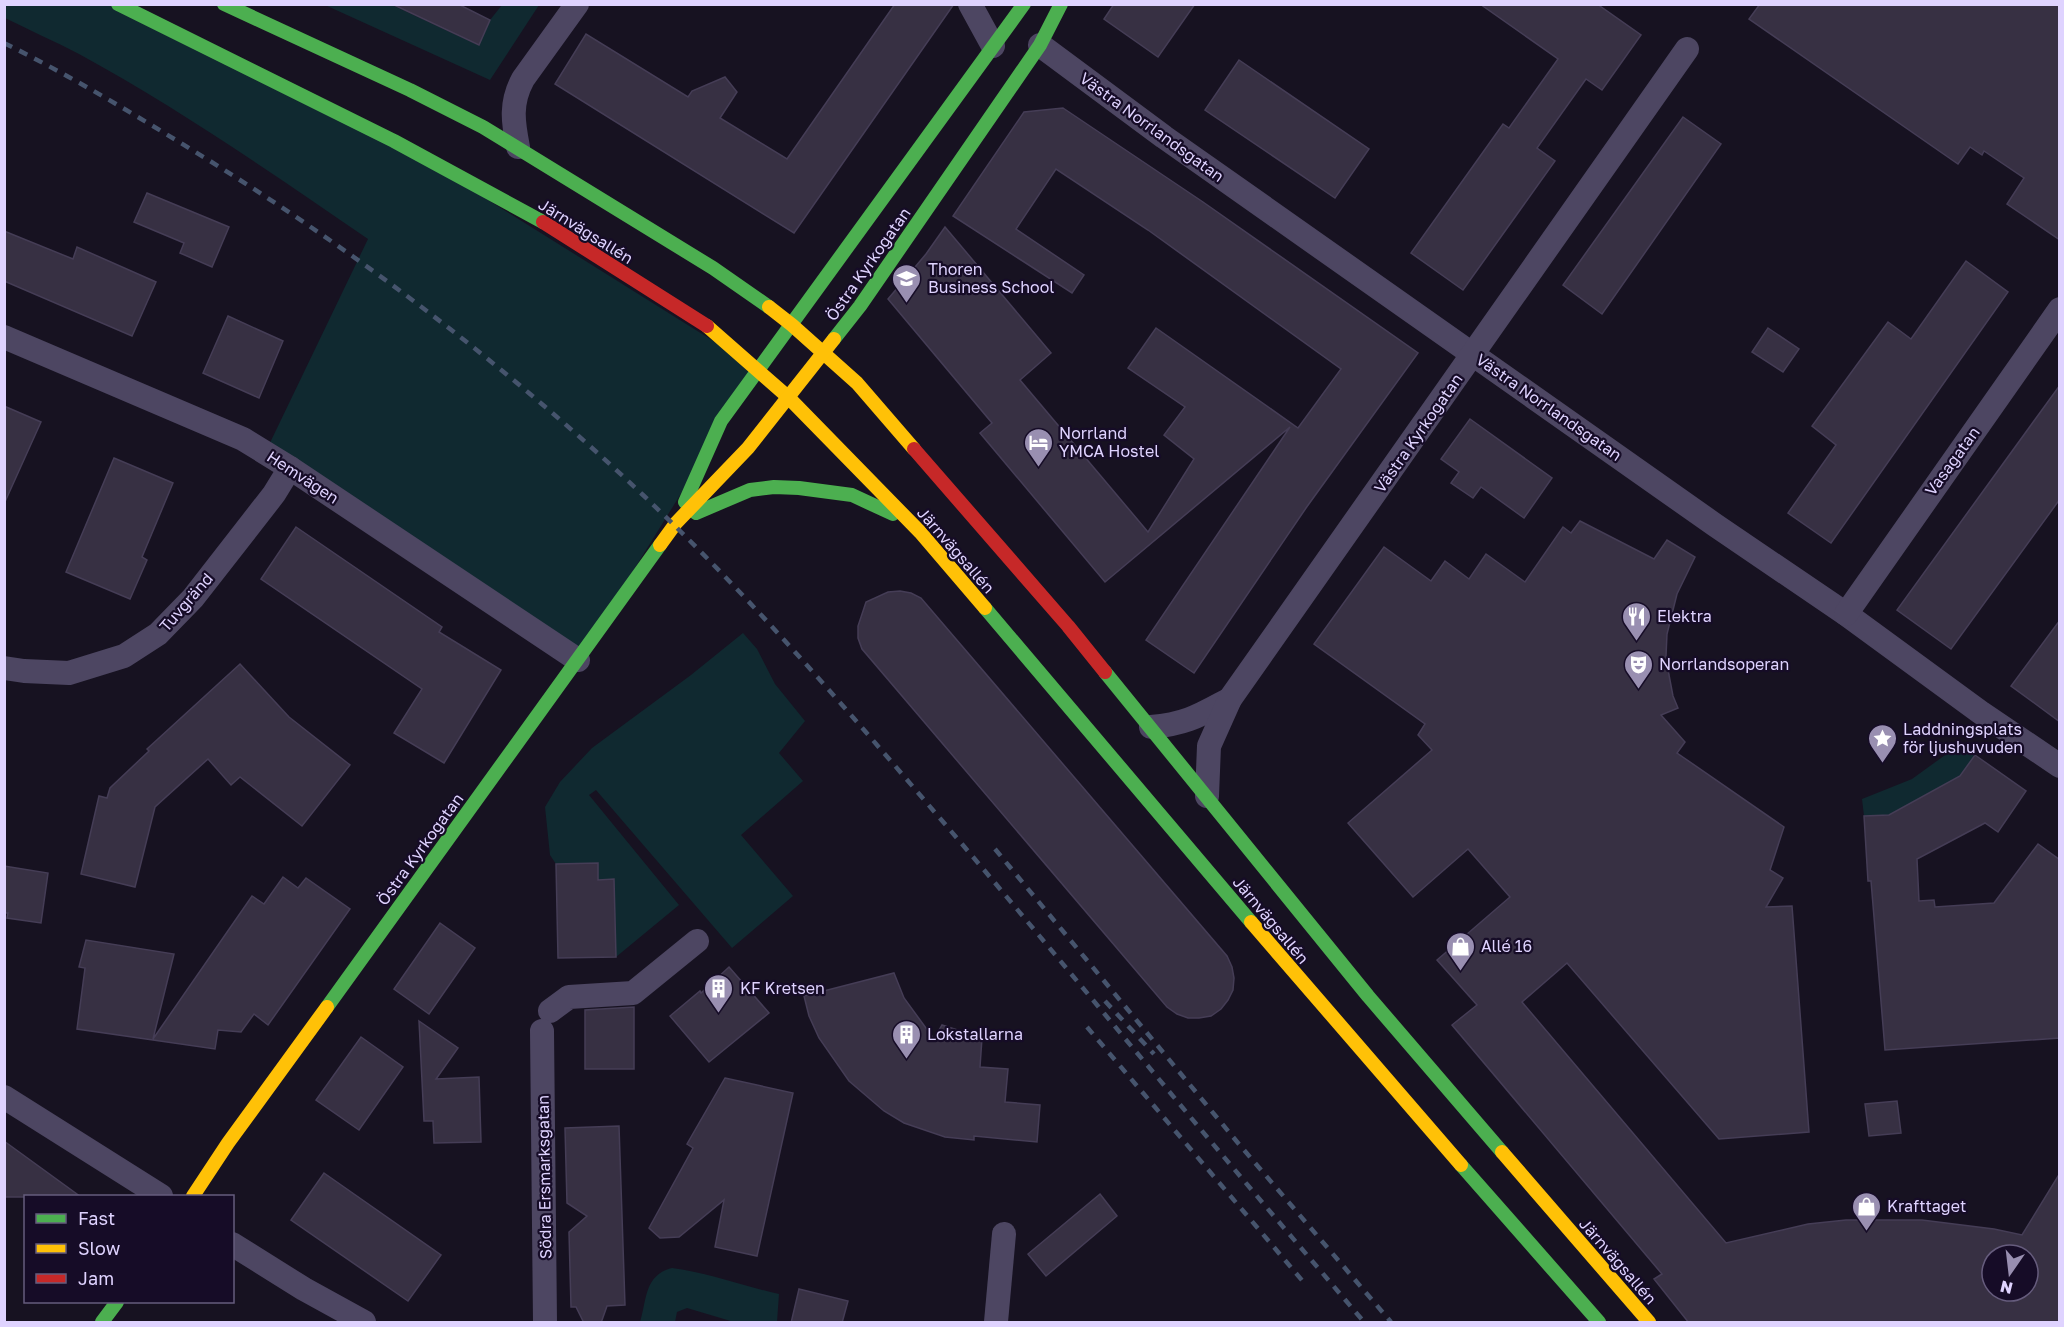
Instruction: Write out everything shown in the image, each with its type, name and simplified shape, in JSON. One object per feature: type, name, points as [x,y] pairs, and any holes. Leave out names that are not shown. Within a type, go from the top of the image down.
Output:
[{"type":"main road","name":"Järnvägsallén","points":[[117,4],[394,141],[542,221],[710,328],[758,369],[920,532],[1336,1023],[1599,1323]]},
{"type":"main road","name":"Järnvägsallén","points":[[224,4],[436,103],[518,147],[713,268],[792,325],[857,383],[1068,626],[1368,996],[1649,1323]]},
{"type":"main road","name":"Östra Kyrkogatan","points":[[676,523],[722,421],[1024,4]]},
{"type":"main road","name":"Östra Kyrkogatan","points":[[194,1195],[228,1143],[676,523],[748,448],[860,306],[1040,45],[1061,4]]},
{"type":"main road","points":[[676,523],[727,498],[750,490],[799,488],[852,495],[888,511],[920,532]]},
{"type":"main road","points":[[102,1323],[116,1303]]},
{"type":"street","points":[[518,147],[513,110],[516,93],[523,79],[577,4]]},
{"type":"street","points":[[970,4],[993,46]]},
{"type":"street","name":"Västra Norrlandsgatan","points":[[1040,45],[1164,137],[2060,766]]},
{"type":"street","name":"Västra Kyrkogatan","points":[[1207,796],[1209,746],[1230,699],[1687,49]]},
{"type":"street","name":"Vasagatan","points":[[1846,614],[2060,309]]},
{"type":"street","name":"Hemvägen","points":[[4,337],[243,439],[578,660]]},
{"type":"street","name":"Tuvgränd","points":[[4,668],[69,673],[124,656],[158,634],[192,598],[274,494],[290,468]]},
{"type":"street","name":"Västra Kyrkogatan","points":[[1151,727],[1189,721],[1230,699]]},
{"type":"street","name":"Södra Ersmarksgatan","points":[[545,1323],[546,1021],[569,997],[633,993],[697,940]]},
{"type":"street","points":[[4,1097],[158,1195]]},
{"type":"street","points":[[996,1323],[1004,1234]]},
{"type":"street","points":[[234,1245],[364,1323]]},
{"type":"shaded area","points":[[4,5],[118,5],[394,141],[758,369],[578,660],[267,449],[368,239],[153,97],[79,54],[5,18]]},
{"type":"shaded area","points":[[325,5],[392,5],[478,45],[490,20],[502,5],[539,5],[490,80]]},
{"type":"shaded area","points":[[743,633],[757,649],[775,684],[805,721],[779,753],[803,781],[741,835],[793,896],[732,948],[596,790],[589,795],[679,905],[616,957],[614,880],[598,880],[598,863],[556,864],[550,855],[545,807],[560,782],[592,748],[691,675]]},
{"type":"shaded area","points":[[1959,745],[1975,755],[1960,776],[1889,815],[1864,816],[1862,799],[1912,779]]},
{"type":"shaded area","points":[[672,1268],[779,1294],[777,1322],[734,1322],[687,1308],[677,1312],[675,1322],[640,1322],[651,1282],[663,1271]]},
{"type":"building","points":[[392,4],[458,4],[490,20],[479,45]]},
{"type":"building","points":[[895,4],[954,4],[794,233],[555,84],[586,34],[688,97],[692,91],[725,77],[737,92],[720,118],[787,159]]},
{"type":"building","points":[[1114,4],[1195,4],[1158,57],[1104,19]]},
{"type":"building","points":[[1480,4],[1597,4],[1641,35],[1602,90],[1586,79],[1537,148],[1555,161],[1463,290],[1411,253],[1503,124],[1509,128],[1558,59]]},
{"type":"building","points":[[1760,4],[2060,4],[2060,240],[2007,204],[2024,178],[1984,151],[1982,155],[1970,147],[1958,164],[1749,19]]},
{"type":"building","points":[[1239,60],[1369,149],[1335,198],[1205,110]]},
{"type":"building","points":[[1063,108],[1203,202],[1418,353],[1306,508],[1194,673],[1146,640],[1290,427],[1105,582],[980,433],[992,423],[888,299],[926,254],[945,227],[1051,353],[1020,380],[1148,532],[1194,459],[1164,435],[1185,407],[1128,368],[1156,328],[1298,428],[1341,369],[1148,230],[1056,169],[1016,229],[1084,275],[1072,293],[953,216],[1024,112]]},
{"type":"building","points":[[1683,117],[1721,144],[1602,314],[1563,285]]},
{"type":"building","points":[[147,193],[229,227],[212,267],[180,253],[184,243],[134,222]]},
{"type":"building","points":[[4,231],[73,259],[77,247],[156,282],[132,336],[4,281]]},
{"type":"building","points":[[1966,261],[2008,292],[1831,543],[1788,513],[1836,445],[1812,426],[1888,322],[1911,339]]},
{"type":"building","points":[[228,316],[283,341],[259,398],[203,373]]},
{"type":"building","points":[[1768,328],[1799,349],[1783,372],[1752,352]]},
{"type":"building","points":[[2060,385],[2060,499],[1951,649],[1897,610]]},
{"type":"building","points":[[4,406],[41,422],[4,504]]},
{"type":"building","points":[[1470,419],[1552,478],[1524,518],[1481,487],[1473,498],[1451,483],[1459,472],[1441,459]]},
{"type":"building","points":[[114,458],[173,483],[142,557],[147,560],[130,599],[66,572]]},
{"type":"building","points":[[1580,521],[1654,559],[1667,540],[1695,557],[1677,594],[1667,634],[1666,656],[1673,696],[1678,708],[1661,715],[1685,742],[1677,753],[1784,827],[1770,870],[1783,878],[1766,907],[1792,906],[1809,1132],[1719,1139],[1567,963],[1522,1002],[1726,1243],[1808,1224],[1846,1220],[1922,1220],[2022,1235],[2060,1173],[2060,1323],[1689,1323],[1654,1279],[1662,1274],[1452,1025],[1477,1005],[1437,960],[1510,897],[1468,849],[1413,897],[1348,823],[1432,750],[1418,735],[1425,724],[1314,644],[1384,547],[1431,581],[1445,561],[1469,579],[1486,554],[1525,582],[1563,527],[1571,533]]},
{"type":"building","points":[[296,527],[442,627],[439,632],[501,670],[444,763],[394,733],[422,689],[261,579]]},
{"type":"building","points":[[900,591],[921,598],[1227,956],[1234,978],[1233,990],[1221,1009],[1211,1016],[1188,1018],[1167,1007],[862,649],[858,638],[858,626],[866,602],[888,592]]},
{"type":"building","points":[[2060,620],[2060,722],[2011,686]]},
{"type":"building","points":[[240,664],[289,717],[350,765],[302,826],[240,777],[231,785],[208,759],[155,807],[135,887],[81,874],[99,796],[107,798],[110,788],[149,751],[147,749]]},
{"type":"building","points":[[1975,755],[2026,791],[1998,832],[1985,823],[1917,859],[1919,901],[1934,900],[1935,907],[1994,903],[2038,844],[2060,860],[2060,1038],[1885,1050],[1871,881],[1868,881],[1864,816],[1889,815],[1960,776]]},
{"type":"building","points":[[598,863],[598,880],[614,879],[616,957],[558,958],[556,864]]},
{"type":"building","points":[[4,866],[48,873],[41,923],[7,918],[8,913],[4,913]]},
{"type":"building","points":[[283,877],[298,888],[306,878],[350,909],[268,1025],[254,1014],[241,1032],[218,1030],[215,1049],[77,1029],[85,968],[79,967],[86,940],[174,954],[153,1039],[252,896],[264,904]]},
{"type":"building","points":[[440,923],[475,948],[429,1014],[394,989]]},
{"type":"building","name":"KF Kretsen","points":[[729,967],[769,1013],[709,1062],[670,1016],[700,991],[701,993]]},
{"type":"building","name":"Lokstallarna","points":[[894,973],[904,998],[934,1039],[942,1025],[982,1038],[980,1067],[1008,1069],[1005,1102],[1040,1105],[1037,1142],[974,1136],[974,1140],[945,1137],[904,1123],[884,1111],[849,1081],[819,1038],[809,1016],[804,996]]},
{"type":"building","points":[[634,1007],[634,1069],[585,1069],[585,1010]]},
{"type":"building","points":[[419,1021],[458,1048],[436,1079],[479,1077],[481,1142],[434,1143],[433,1121],[424,1121]]},
{"type":"building","points":[[361,1037],[403,1067],[359,1130],[316,1100]]},
{"type":"building","points":[[725,1078],[793,1093],[757,1256],[715,1247],[724,1200],[679,1237],[660,1238],[649,1228],[693,1148],[687,1144]]},
{"type":"building","points":[[1897,1101],[1901,1133],[1869,1136],[1865,1104]]},
{"type":"building","points":[[619,1126],[625,1305],[607,1306],[601,1323],[584,1323],[576,1307],[571,1307],[569,1232],[587,1216],[567,1203],[565,1128]]},
{"type":"building","points":[[4,1141],[78,1195],[24,1195],[24,1197],[4,1197]]},
{"type":"building","points":[[324,1173],[441,1255],[408,1301],[291,1220]]},
{"type":"building","points":[[1100,1194],[1117,1216],[1046,1276],[1028,1254]]},
{"type":"building","points":[[799,1289],[848,1301],[842,1323],[791,1323]]},
{"type":"railway","points":[[4,43],[159,130],[324,236],[435,317],[541,403],[643,495],[686,536],[768,622],[847,710],[1364,1322]]},
{"type":"railway","points":[[995,849],[1238,1143],[1391,1322]]},
{"type":"railway","points":[[1105,1001],[1154,1054]]},
{"type":"railway","points":[[1087,1027],[1306,1285]]},
{"type":"traffic: fast","points":[[118,4],[394,141],[543,222]]},
{"type":"traffic: fast","points":[[224,4],[410,90],[483,127],[713,268],[769,307]]},
{"type":"traffic: fast","points":[[685,502],[721,421],[1024,4]]},
{"type":"traffic: fast","points":[[834,339],[860,306],[1040,45],[1061,4]]},
{"type":"traffic: fast","points":[[696,513],[750,490],[774,487],[852,495],[893,514]]},
{"type":"traffic: fast","points":[[327,1007],[660,545]]},
{"type":"traffic: fast","points":[[985,608],[1251,922]]},
{"type":"traffic: fast","points":[[1105,672],[1368,996],[1502,1152]]},
{"type":"traffic: fast","points":[[1461,1165],[1599,1322]]},
{"type":"traffic: fast","points":[[102,1322],[116,1303]]},
{"type":"traffic: slow","points":[[769,307],[857,383],[914,449]]},
{"type":"traffic: slow","points":[[707,326],[788,397],[920,532],[985,608]]},
{"type":"traffic: slow","points":[[660,545],[676,523],[748,448],[834,339]]},
{"type":"traffic: slow","points":[[1251,922],[1461,1165]]},
{"type":"traffic: slow","points":[[194,1195],[228,1143],[327,1007]]},
{"type":"traffic: slow","points":[[1502,1152],[1649,1322]]},
{"type":"traffic: jam","points":[[543,222],[707,326]]},
{"type":"traffic: jam","points":[[914,449],[1068,626],[1105,672]]},
{"type":"place","name":"Thoren Business School","points":[[907,304]]},
{"type":"place","name":"Norrland YMCA Hostel","points":[[1038,468]]},
{"type":"place","name":"Elektra","points":[[1636,642]]},
{"type":"place","name":"Norrlandsoperan","points":[[1638,690]]},
{"type":"place","name":"Laddningsplats för ljushuvuden","points":[[1882,764]]},
{"type":"place","name":"Allé 16","points":[[1460,972]]},
{"type":"place","name":"KF Kretsen","points":[[719,1014]]},
{"type":"place","name":"Lokstallarna","points":[[906,1060]]},
{"type":"place","name":"Krafttaget","points":[[1866,1232]]}]
